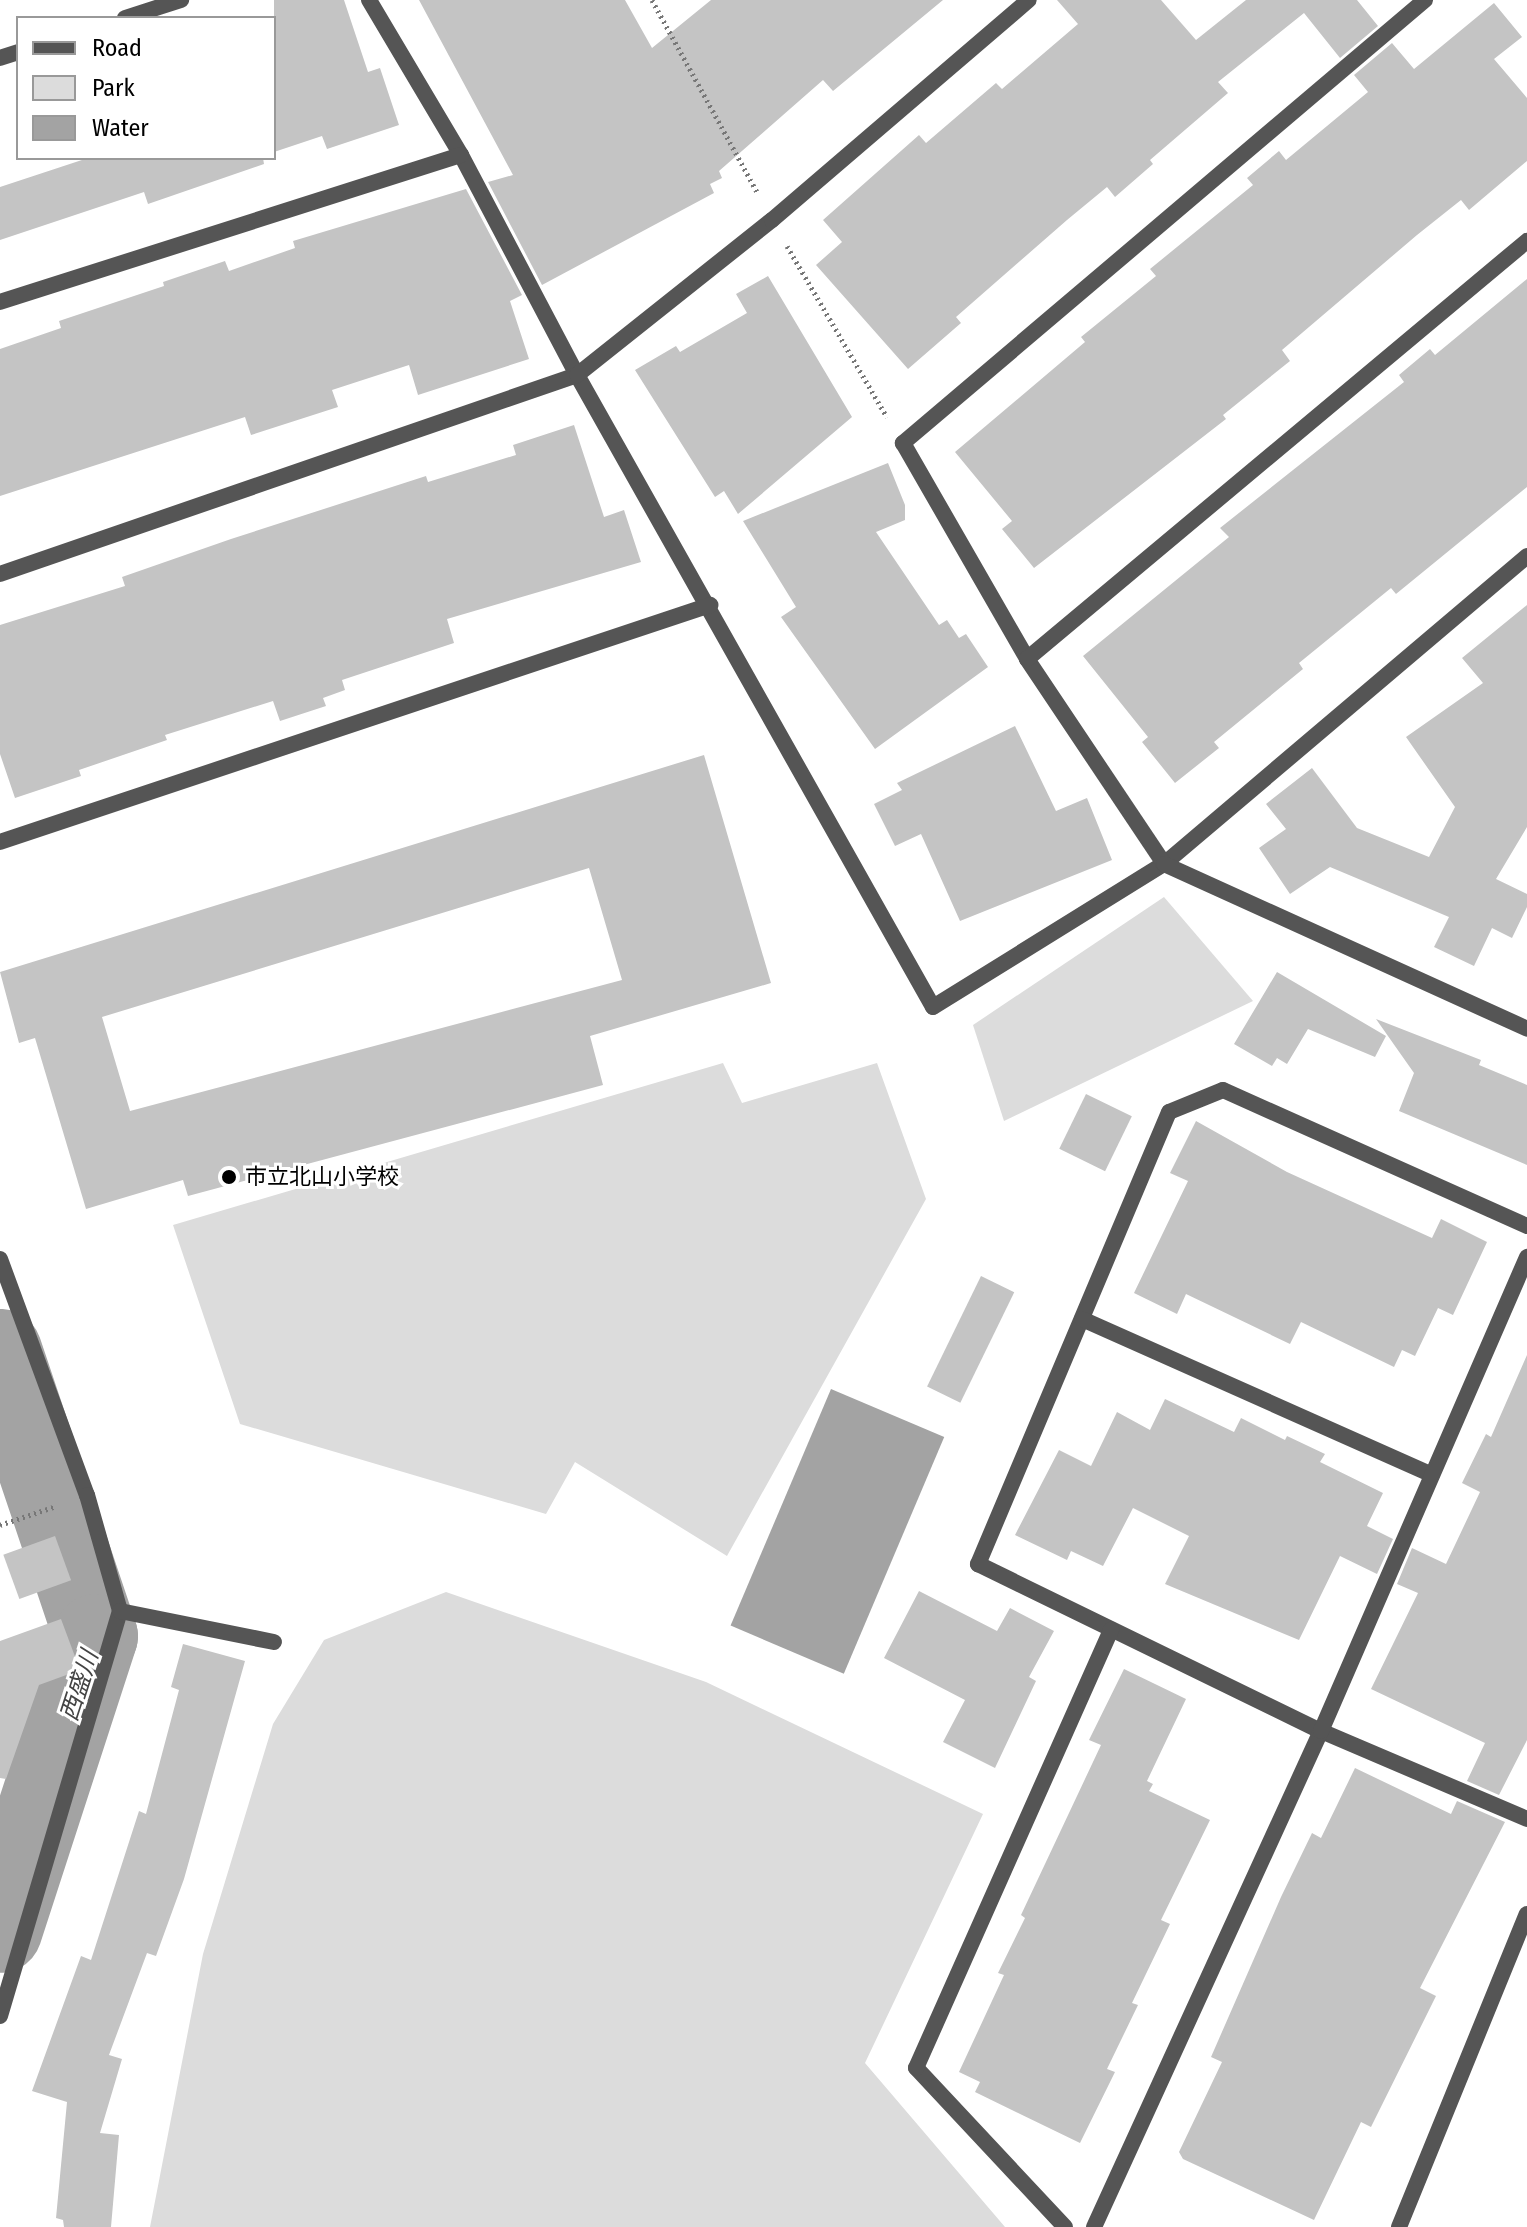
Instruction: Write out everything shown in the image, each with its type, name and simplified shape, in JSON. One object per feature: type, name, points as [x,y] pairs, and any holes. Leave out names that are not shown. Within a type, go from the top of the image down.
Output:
[{"type":"street","points":[[131,16],[181,0]]},
{"type":"street","points":[[369,0],[461,155],[577,375],[710,605],[933,1007],[1164,864],[1527,556]]},
{"type":"street","points":[[0,574],[577,375],[772,220],[1029,0]]},
{"type":"street","points":[[1425,0],[903,443],[1027,659],[1164,864],[1527,1029]]},
{"type":"street","points":[[0,302],[461,155]]},
{"type":"street","points":[[1027,659],[1527,241]]},
{"type":"street","points":[[0,842],[710,605]]},
{"type":"street","points":[[1527,1226],[1223,1090],[1169,1112],[978,1564],[1321,1731],[1527,1819]]},
{"type":"street","points":[[1094,2227],[1321,1731],[1527,1257]]},
{"type":"street","points":[[0,1259],[87,1495],[120,1611],[0,2016]]},
{"type":"street","points":[[1082,1319],[1432,1475]]},
{"type":"street","points":[[120,1611],[274,1642]]},
{"type":"street","points":[[1065,2227],[916,2068],[1111,1629]]},
{"type":"street","points":[[1399,2227],[1527,1914]]},
{"type":"path","points":[[0,1525],[87,1495]]},
{"type":"green space","points":[[1164,897],[1253,1001],[1004,1121],[973,1025]]},
{"type":"green space","points":[[723,1063],[742,1103],[877,1063],[926,1199],[727,1556],[575,1462],[546,1514],[240,1424],[173,1225]]},
{"type":"green space","points":[[446,1592],[706,1682],[983,1814],[865,2063],[1005,2227],[150,2227],[203,1954],[273,1724],[324,1640]]},
{"type":"water","points":[[831,1389],[944,1437],[844,1674],[731,1626]]},
{"type":"building","points":[[274,0],[344,0],[368,72],[380,68],[399,125],[327,149],[322,136],[276,151]]},
{"type":"building","points":[[419,0],[625,0],[652,48],[711,0],[943,0],[833,91],[823,80],[719,171],[722,178],[710,184],[714,193],[542,285],[488,182],[513,175]]},
{"type":"building","points":[[1057,0],[1161,0],[1196,40],[1246,0],[1357,0],[1378,26],[1340,58],[1304,13],[1218,82],[1228,93],[1150,160],[1153,164],[1115,197],[1107,187],[1067,220],[956,317],[961,323],[908,369],[816,265],[842,242],[823,220],[919,135],[926,143],[996,83],[1002,89],[1078,24]]},
{"type":"building","points":[[1494,3],[1522,37],[1494,59],[1527,98],[1527,161],[1469,210],[1461,200],[1417,235],[1282,350],[1290,361],[1223,415],[1226,419],[1034,568],[1002,529],[1012,521],[955,452],[1085,342],[1081,337],[1156,276],[1150,269],[1253,185],[1247,178],[1279,151],[1286,160],[1368,92],[1354,75],[1392,43],[1414,69]]},
{"type":"building","points":[[82,160],[263,160],[264,164],[148,204],[144,192],[0,240],[0,187]]},
{"type":"building","points":[[466,189],[522,295],[510,301],[529,359],[418,395],[409,365],[332,390],[338,407],[251,435],[245,417],[0,496],[0,349],[61,328],[59,321],[164,286],[163,282],[225,261],[229,271],[295,248],[293,241]]},
{"type":"building","points":[[768,276],[852,417],[738,514],[724,491],[715,497],[635,370],[676,346],[680,352],[747,313],[736,294]]},
{"type":"building","points":[[1527,279],[1527,487],[1396,594],[1391,588],[1299,663],[1303,669],[1214,742],[1219,748],[1175,783],[1142,742],[1148,737],[1083,656],[1229,537],[1220,528],[1404,382],[1399,375],[1430,349],[1435,355]]},
{"type":"building","points":[[574,425],[604,517],[624,510],[641,562],[447,619],[454,643],[342,680],[345,690],[323,698],[326,706],[280,721],[273,701],[165,735],[167,740],[79,770],[81,776],[15,798],[0,754],[0,625],[125,586],[122,577],[231,539],[426,476],[428,482],[516,455],[513,445]]},
{"type":"building","points":[[888,463],[905,505],[905,520],[876,532],[939,625],[947,620],[959,638],[966,634],[988,667],[875,749],[781,617],[796,607],[743,521]]},
{"type":"building","points":[[1527,605],[1527,827],[1496,879],[1527,894],[1527,907],[1512,938],[1492,928],[1474,966],[1434,947],[1449,917],[1330,867],[1290,894],[1259,848],[1286,829],[1266,804],[1312,768],[1357,828],[1429,857],[1455,807],[1406,737],[1483,683],[1462,658]]},
{"type":"building","points":[[1015,726],[1056,811],[1087,798],[1112,860],[960,921],[921,834],[895,846],[874,804],[902,790],[897,783]]},
{"type":"building","points":[[704,755],[771,983],[590,1036],[603,1085],[188,1196],[183,1180],[86,1209],[35,1038],[19,1043],[0,972]],"holes":[[[589,868],[622,980],[130,1111],[102,1017]]]},
{"type":"building","points":[[1277,972],[1386,1036],[1375,1057],[1308,1029],[1287,1064],[1277,1058],[1272,1066],[1234,1044]]},
{"type":"building","points":[[1376,1019],[1481,1060],[1479,1065],[1527,1085],[1527,1165],[1399,1111],[1414,1073]]},
{"type":"building","points":[[1086,1094],[1132,1116],[1105,1171],[1059,1149]]},
{"type":"building","points":[[1196,1121],[1287,1172],[1432,1238],[1441,1219],[1487,1242],[1453,1315],[1438,1308],[1415,1356],[1402,1350],[1394,1367],[1301,1322],[1290,1344],[1186,1294],[1177,1314],[1134,1293],[1188,1181],[1170,1173]]},
{"type":"building","points":[[981,1276],[1014,1292],[960,1403],[927,1387]]},
{"type":"building","points":[[1527,1355],[1527,1740],[1499,1795],[1467,1781],[1485,1743],[1371,1689],[1418,1593],[1397,1584],[1412,1548],[1446,1564],[1480,1492],[1462,1483],[1486,1434],[1491,1437]]},
{"type":"building","points":[[1165,1399],[1234,1432],[1241,1418],[1285,1440],[1287,1436],[1325,1454],[1320,1462],[1383,1493],[1367,1526],[1393,1539],[1377,1574],[1340,1556],[1299,1640],[1165,1584],[1189,1536],[1133,1508],[1103,1566],[1071,1551],[1067,1560],[1015,1535],[1059,1450],[1091,1466],[1117,1412],[1150,1430]]},
{"type":"building","points":[[55,1536],[71,1580],[19,1599],[3,1555]]},
{"type":"building","points":[[919,1591],[997,1631],[1010,1608],[1054,1631],[1029,1677],[1036,1681],[995,1768],[943,1742],[965,1700],[884,1658]]},
{"type":"building","points":[[61,1619],[80,1670],[39,1685],[6,1779],[0,1778],[0,1641]]},
{"type":"building","points":[[183,1644],[245,1661],[184,1879],[156,1956],[147,1953],[109,2055],[122,2059],[100,2133],[119,2135],[111,2227],[64,2227],[63,2220],[56,2218],[67,2102],[32,2091],[81,1956],[91,1960],[139,1811],[146,1814],[179,1690],[171,1687]]},
{"type":"building","points":[[1124,1669],[1186,1699],[1147,1781],[1153,1784],[1149,1791],[1210,1820],[1161,1920],[1170,1924],[1132,2003],[1138,2005],[1107,2069],[1115,2072],[1080,2143],[975,2092],[980,2082],[959,2072],[1004,1975],[998,1973],[1025,1918],[1021,1915],[1101,1745],[1089,1740]]},
{"type":"building","points":[[1355,1768],[1451,1814],[1457,1801],[1505,1822],[1420,1988],[1436,1996],[1371,2127],[1361,2122],[1314,2220],[1183,2159],[1179,2152],[1222,2062],[1211,2057],[1281,1897],[1312,1833],[1321,1838]]},
{"type":"waterway","name":"西盛川","points":[[0,1351],[96,1636],[0,1931]]},
{"type":"place","name":"市立北山小学校","points":[[229,1177]]}]
